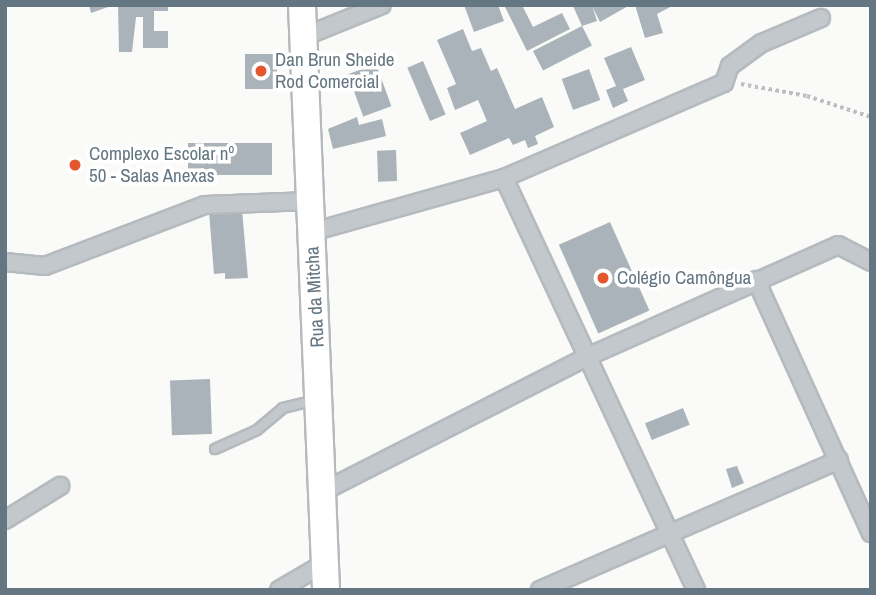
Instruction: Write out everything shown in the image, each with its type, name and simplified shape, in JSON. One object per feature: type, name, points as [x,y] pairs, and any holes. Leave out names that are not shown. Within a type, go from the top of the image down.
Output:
[{"type":"main road","name":"Rua da Mitcha","points":[[302,5],[326,590]]},
{"type":"street","points":[[303,37],[383,5]]},
{"type":"street","points":[[312,232],[504,178],[724,83],[730,66],[762,43],[821,18]]},
{"type":"street","points":[[504,178],[696,590]]},
{"type":"street","points":[[5,262],[45,266],[205,205],[310,201]]},
{"type":"street","points":[[324,491],[587,357],[838,245],[871,262]]},
{"type":"street","points":[[756,280],[871,533]]},
{"type":"street","points":[[540,590],[839,460]]},
{"type":"street","points":[[5,520],[60,486]]},
{"type":"street","points":[[279,590],[325,563]]},
{"type":"lane","points":[[215,449],[257,430],[283,408],[319,399]]},
{"type":"path","points":[[724,83],[807,96],[871,117]]},
{"type":"building","points":[[89,5],[111,5],[111,6],[91,13]]},
{"type":"building","points":[[118,5],[168,5],[168,11],[154,11],[154,31],[168,31],[168,48],[143,48],[143,17],[136,17],[132,52],[119,52]]},
{"type":"building","points":[[464,5],[498,5],[504,21],[474,32]]},
{"type":"building","points":[[504,5],[522,5],[533,27],[562,13],[570,29],[527,51]]},
{"type":"building","points":[[592,5],[597,21],[582,26],[573,6]]},
{"type":"building","points":[[594,5],[630,5],[600,22],[592,6]]},
{"type":"building","points":[[635,5],[674,5],[657,14],[663,33],[645,38]]},
{"type":"building","points":[[582,26],[592,46],[543,71],[533,51]]},
{"type":"building","points":[[463,29],[472,51],[481,48],[491,71],[497,68],[515,109],[542,97],[554,127],[535,136],[538,144],[528,148],[525,140],[513,145],[509,138],[470,155],[460,133],[487,121],[478,100],[455,110],[447,88],[470,78],[456,84],[437,40]]},
{"type":"building","points":[[631,47],[645,80],[623,89],[628,101],[613,108],[606,90],[616,86],[604,58]]},
{"type":"building","name":"Dan Brun Sheide Rod Comercial","points":[[245,54],[277,54],[277,89],[245,89]]},
{"type":"building","points":[[423,61],[446,114],[430,121],[407,68]]},
{"type":"building","points":[[376,64],[391,106],[363,117],[348,74]]},
{"type":"building","points":[[589,69],[600,100],[573,110],[562,79]]},
{"type":"building","points":[[357,117],[359,125],[382,119],[386,136],[333,149],[328,129]]},
{"type":"building","points":[[188,143],[272,143],[272,175],[188,175]]},
{"type":"building","points":[[396,150],[397,181],[378,182],[377,151]]},
{"type":"building","points":[[242,210],[248,278],[225,279],[225,273],[214,274],[209,212]]},
{"type":"building","name":"Colégio Camôngua","points":[[610,222],[649,311],[598,333],[559,245]]},
{"type":"building","points":[[210,379],[212,434],[172,435],[170,380]]},
{"type":"building","points":[[683,408],[690,425],[652,440],[645,423]]},
{"type":"building","points":[[737,466],[744,483],[732,488],[726,469]]},
{"type":"place","name":"Dan Brun Sheide Rod Comercial","points":[[261,71]]},
{"type":"place","name":"Complexo Escolar nº 50 - Salas Anexas","points":[[75,165]]},
{"type":"place","name":"Colégio Camôngua","points":[[603,278]]}]
